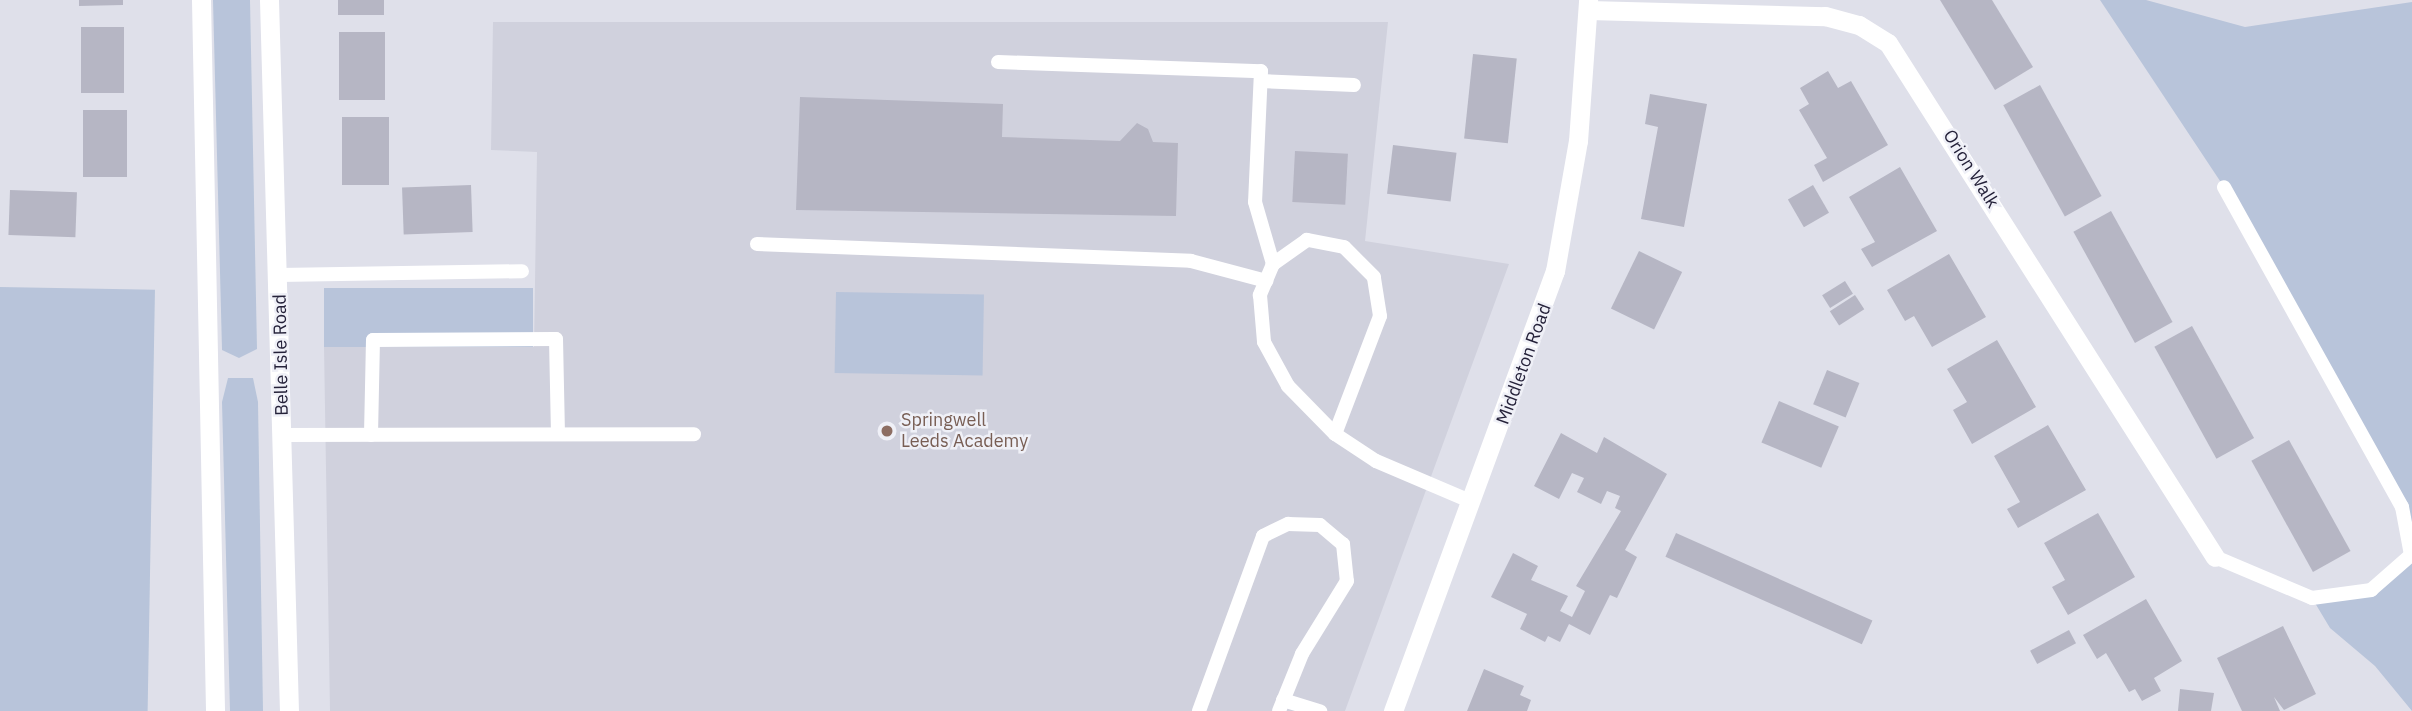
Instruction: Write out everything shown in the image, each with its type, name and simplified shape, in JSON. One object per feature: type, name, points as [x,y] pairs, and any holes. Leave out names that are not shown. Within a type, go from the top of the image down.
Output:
[{"type":"street","points":[[201,0],[215,711]]},
{"type":"street","name":"Belle Isle Road","points":[[269,0],[279,275],[289,711]]},
{"type":"street","name":"Middleton Road","points":[[1393,711],[1555,271],[1578,141],[1588,5]]},
{"type":"street","name":"Orion Walk","points":[[1588,5],[1825,16],[1859,24],[1888,43],[2215,557]]},
{"type":"lane","points":[[999,62],[1261,71],[1255,202],[1273,264]]},
{"type":"lane","points":[[1261,81],[1354,85]]},
{"type":"lane","points":[[2215,557],[2312,598],[2371,590],[2411,555],[2402,507],[2224,187]]},
{"type":"lane","points":[[1335,434],[1380,316],[1374,277],[1344,247],[1307,240],[1273,264],[1260,295],[1265,342],[1288,386],[1335,434],[1376,461],[1472,502]]},
{"type":"lane","points":[[757,244],[1191,261],[1266,281]]},
{"type":"lane","points":[[279,275],[522,271]]},
{"type":"lane","points":[[371,435],[373,340],[556,339],[558,435]]},
{"type":"lane","points":[[282,435],[694,434]]},
{"type":"lane","points":[[1199,711],[1264,536],[1288,524],[1320,525],[1343,544],[1347,581],[1281,706],[1320,711]]},
{"type":"shaded area","points":[[213,0],[250,0],[257,349],[239,358],[222,350]]},
{"type":"shaded area","points":[[2100,0],[2146,0],[2245,27],[2412,2],[2412,711],[2375,666],[2330,628],[2312,598],[2371,590],[2411,555],[2402,507],[2224,187]]},
{"type":"shaded area","name":"Springwell Leeds Academy","points":[[493,22],[1388,22],[1365,241],[1509,264],[1345,711],[330,711],[324,347],[534,347],[537,152],[491,150]]},
{"type":"shaded area","points":[[0,287],[155,290],[148,711],[0,711]]},
{"type":"shaded area","points":[[324,288],[533,288],[533,347],[324,347]]},
{"type":"shaded area","points":[[836,292],[984,295],[983,376],[835,373]]},
{"type":"shaded area","points":[[228,378],[253,378],[258,402],[263,711],[230,711],[222,402]]},
{"type":"building","points":[[79,0],[123,0],[123,5],[79,6]]},
{"type":"building","points":[[338,0],[384,0],[384,15],[338,15]]},
{"type":"building","points":[[1940,0],[1992,0],[2033,67],[1995,90]]},
{"type":"building","points":[[81,27],[124,27],[124,93],[81,93]]},
{"type":"building","points":[[339,32],[385,32],[385,100],[339,100]]},
{"type":"building","points":[[1473,54],[1517,59],[1508,143],[1464,139]]},
{"type":"building","points":[[1828,71],[1838,88],[1851,81],[1888,145],[1823,182],[1814,165],[1827,158],[1799,110],[1809,104],[1800,88]]},
{"type":"building","points":[[2040,85],[2102,196],[2065,216],[2003,105]]},
{"type":"building","points":[[1650,94],[1707,104],[1684,227],[1641,219],[1658,127],[1645,124]]},
{"type":"building","points":[[800,97],[1003,104],[1002,137],[1120,141],[1137,123],[1148,129],[1153,142],[1178,143],[1176,216],[796,210]]},
{"type":"building","points":[[83,110],[127,110],[127,177],[83,177]]},
{"type":"building","points":[[342,117],[389,117],[389,185],[342,185]]},
{"type":"building","points":[[1393,145],[1457,153],[1451,201],[1387,194]]},
{"type":"building","points":[[1295,151],[1348,154],[1345,205],[1292,202]]},
{"type":"building","points":[[1900,167],[1937,231],[1872,267],[1861,249],[1875,242],[1849,197]]},
{"type":"building","points":[[471,185],[473,232],[404,234],[402,187]]},
{"type":"building","points":[[1813,185],[1829,213],[1804,227],[1788,200]]},
{"type":"building","points":[[10,190],[77,192],[75,237],[8,235]]},
{"type":"building","points":[[2111,211],[2173,322],[2135,343],[2073,232]]},
{"type":"building","points":[[1639,251],[1682,272],[1654,330],[1611,309]]},
{"type":"building","points":[[1949,254],[1986,317],[1932,347],[1914,316],[1905,321],[1887,290]]},
{"type":"building","points":[[1845,281],[1853,294],[1830,308],[1822,295]]},
{"type":"building","points":[[1855,295],[1864,309],[1839,326],[1830,311]]},
{"type":"building","points":[[2192,326],[2254,438],[2216,459],[2154,347]]},
{"type":"building","points":[[1997,340],[2036,407],[1972,444],[1953,410],[1967,402],[1947,369]]},
{"type":"building","points":[[1827,370],[1859,383],[1846,417],[1813,404]]},
{"type":"building","points":[[1779,401],[1839,426],[1821,468],[1761,442]]},
{"type":"building","points":[[2048,425],[2086,490],[2018,528],[2007,509],[2020,502],[1994,456]]},
{"type":"building","points":[[1561,433],[1597,453],[1604,437],[1667,474],[1625,550],[1637,557],[1617,598],[1610,595],[1590,635],[1569,624],[1560,642],[1548,636],[1545,642],[1520,629],[1527,614],[1491,597],[1513,553],[1538,566],[1531,580],[1568,596],[1560,611],[1572,617],[1585,591],[1576,586],[1621,511],[1615,508],[1620,496],[1607,491],[1601,504],[1577,492],[1584,478],[1572,473],[1559,499],[1534,486]]},
{"type":"building","points":[[2289,440],[2351,551],[2313,572],[2251,461]]},
{"type":"building","points":[[2098,513],[2135,577],[2068,615],[2052,587],[2065,580],[2044,543]]},
{"type":"building","points":[[1676,533],[1872,620],[1862,644],[1665,557]]},
{"type":"building","points":[[2146,599],[2182,661],[2154,678],[2161,691],[2142,701],[2135,689],[2129,692],[2106,653],[2097,659],[2083,635]]},
{"type":"building","points":[[2283,626],[2316,694],[2284,710],[2274,697],[2280,711],[2242,711],[2217,658]]},
{"type":"building","points":[[2069,630],[2076,643],[2037,664],[2030,651]]},
{"type":"building","points":[[1484,669],[1524,686],[1520,695],[1531,700],[1527,711],[1467,711]]},
{"type":"building","points":[[2180,689],[2214,693],[2211,711],[2178,711]]},
{"type":"place","name":"Springwell Leeds Academy","points":[[887,431]]}]
